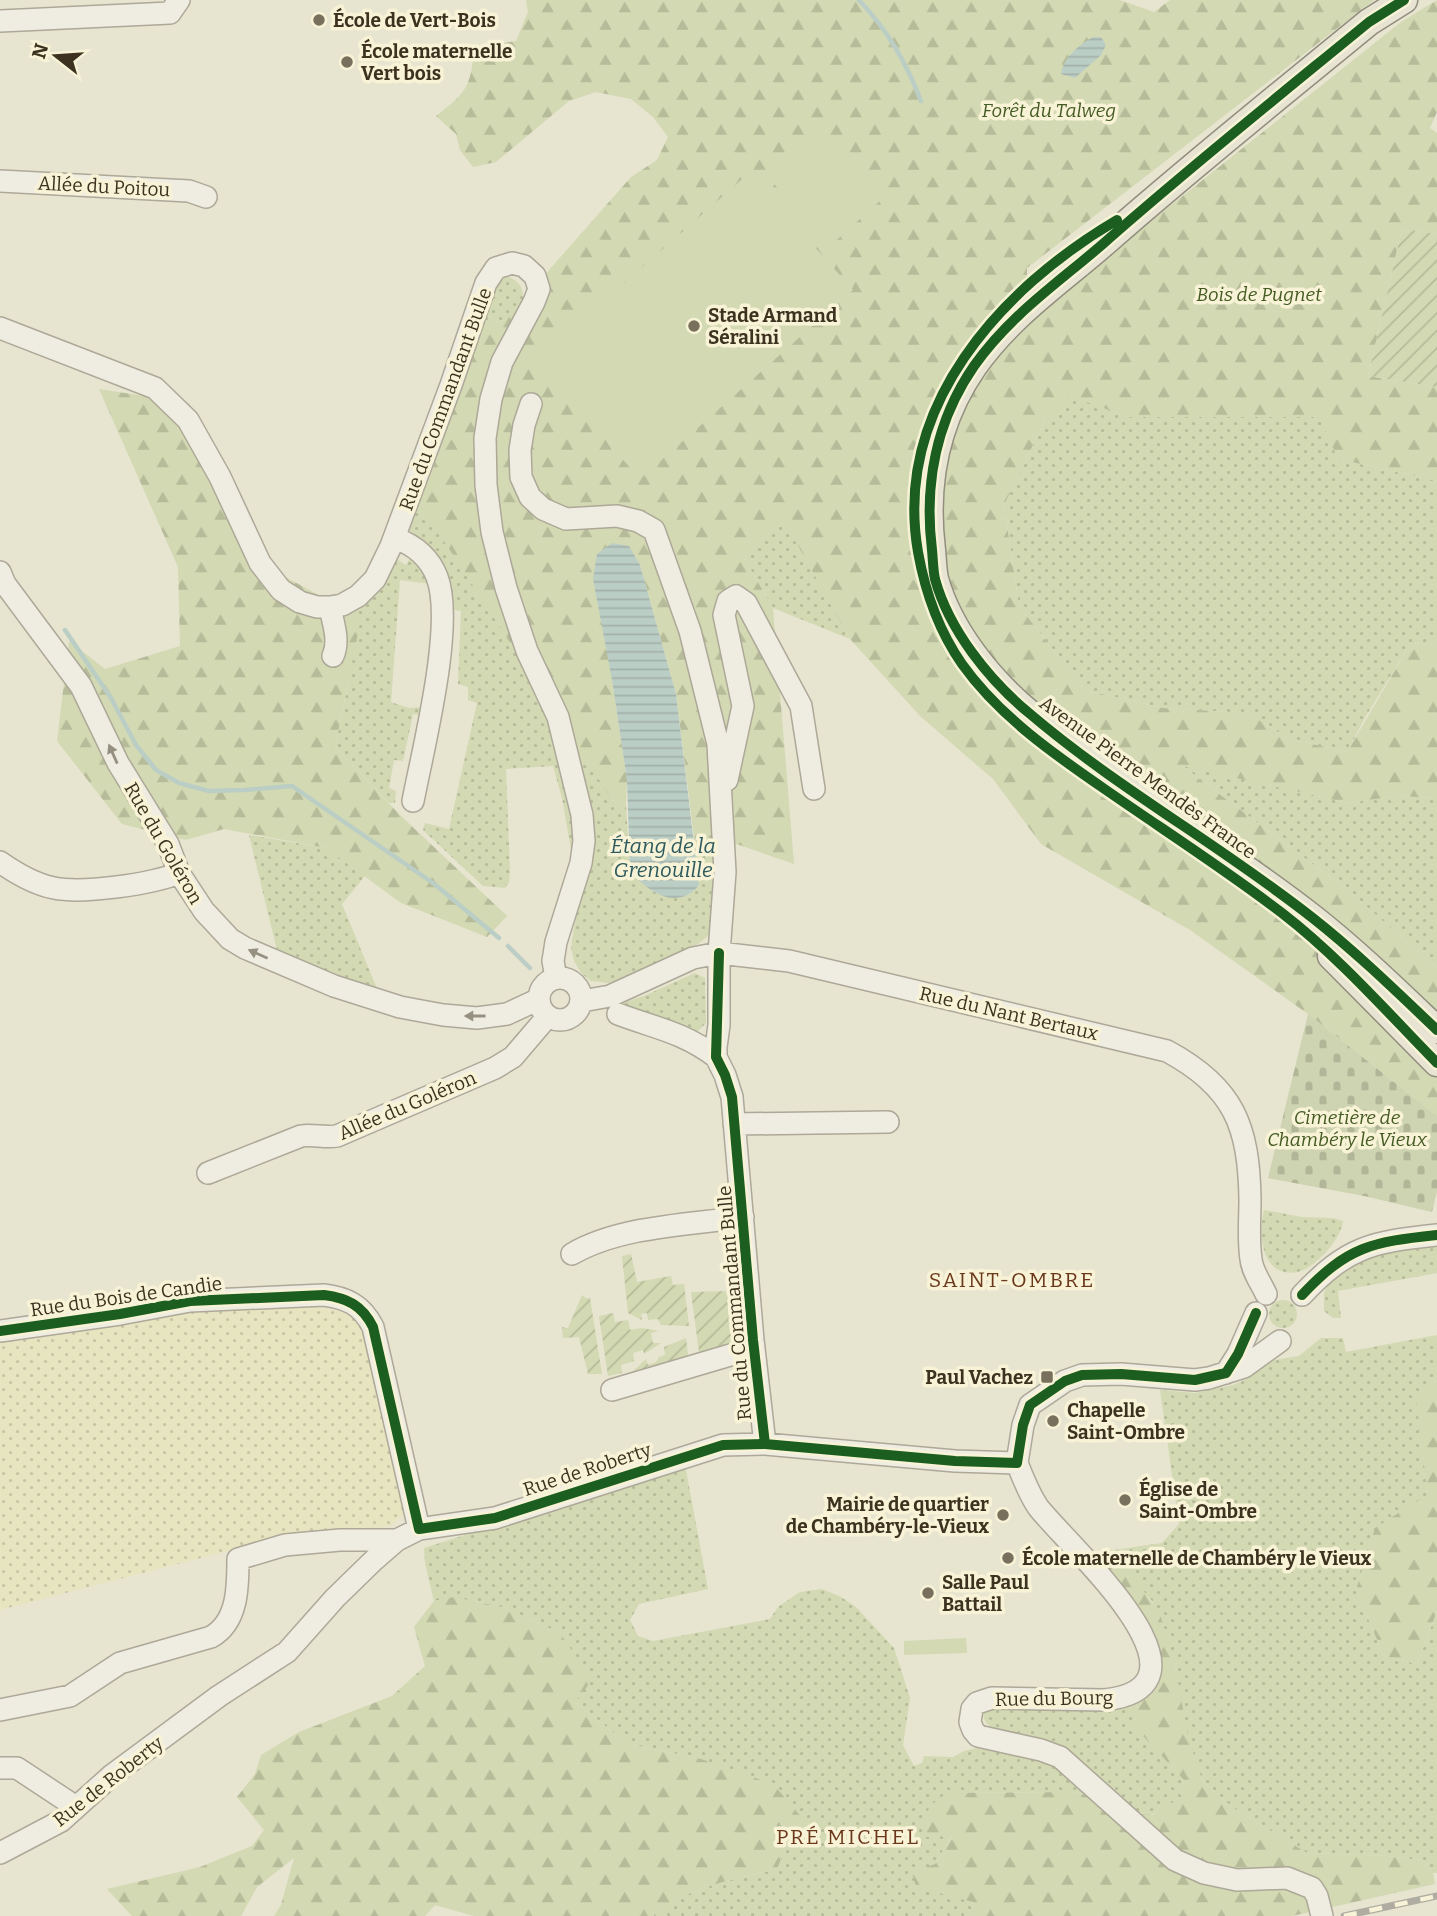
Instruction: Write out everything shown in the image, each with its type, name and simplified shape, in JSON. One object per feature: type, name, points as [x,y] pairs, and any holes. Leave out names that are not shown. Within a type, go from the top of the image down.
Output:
[{"type":"main road","name":"Avenue Pierre Mendès France","points":[[1404,0],[1369,22],[1147,203],[1004,327],[973,368],[951,408],[936,449],[928,498],[935,579],[951,616],[977,658],[1026,711],[1315,920],[1437,1030]]},
{"type":"main road","name":"Avenue Pierre Mendès France","points":[[1147,203],[1090,236],[1041,274],[995,318],[962,358],[937,402],[922,445],[914,495],[916,538],[923,584],[962,664],[989,695],[1061,759],[1284,914],[1349,972],[1437,1063]]},
{"type":"street","points":[[0,21],[170,13],[179,0]]},
{"type":"street","name":"Allée du Poitou","points":[[0,181],[189,191],[206,197]]},
{"type":"street","name":"Rue du Commandant Bulle","points":[[330,607],[342,605],[358,596],[374,579],[395,538],[486,283],[496,268],[512,262],[524,265],[535,276],[539,289],[502,362],[491,399],[485,438],[486,485],[492,532],[506,588],[527,652],[558,717],[582,815],[584,841],[581,863],[556,942],[553,961],[556,978]]},
{"type":"street","points":[[0,328],[155,388],[188,420],[219,477],[260,564],[281,590],[300,602],[330,607],[337,648],[333,656]]},
{"type":"street","points":[[531,404],[520,450],[521,477],[530,497],[543,509],[566,519],[617,516],[638,521],[653,530],[690,631],[718,744],[721,806]]},
{"type":"street","points":[[395,538],[413,545],[428,561],[437,578],[442,608],[439,652],[413,801]]},
{"type":"street","name":"Rue du Goléron","points":[[0,572],[5,584],[81,686],[118,763],[168,844],[179,873],[204,911],[230,939],[334,986],[400,1007],[477,1018],[544,1008]]},
{"type":"street","points":[[721,806],[743,706],[724,615],[728,601],[736,596],[746,603],[801,706],[814,789]]},
{"type":"street","name":"Rue du Commandant Bulle","points":[[721,806],[724,872],[716,1057],[732,1097],[765,1444],[955,1461],[1017,1463]]},
{"type":"street","points":[[0,862],[33,882],[56,889],[83,889],[162,880],[179,873]]},
{"type":"street","name":"Rue du Nant Bertaux","points":[[582,1001],[610,996],[693,958],[719,953],[789,961],[1167,1051],[1194,1065],[1215,1084],[1232,1109],[1244,1135],[1249,1165],[1251,1262],[1266,1294]]},
{"type":"street","points":[[556,978],[573,982],[580,990],[582,1001],[578,1011],[567,1019],[554,1019],[544,1008],[544,985],[556,978]]},
{"type":"street","name":"Allée du Goléron","points":[[208,1173],[301,1136],[337,1136],[495,1069],[513,1057],[544,1008]]},
{"type":"street","points":[[618,1014],[685,1037],[716,1057]]},
{"type":"street","points":[[734,1124],[888,1122]]},
{"type":"street","points":[[572,1254],[620,1234],[743,1217]]},
{"type":"street","points":[[1302,1295],[1326,1269],[1356,1250],[1392,1240],[1437,1235]]},
{"type":"street","name":"Rue du Bois de Candie","points":[[0,1331],[190,1301],[324,1295],[356,1304],[367,1314],[373,1327],[419,1529]]},
{"type":"street","points":[[1226,1373],[1238,1354],[1256,1313]]},
{"type":"street","points":[[1017,1463],[1023,1425],[1030,1405],[1065,1381],[1082,1375],[1121,1374],[1195,1380],[1244,1367],[1280,1341]]},
{"type":"street","points":[[612,1390],[754,1348]]},
{"type":"street","name":"Rue de Roberty","points":[[0,1853],[61,1821],[110,1776],[219,1696],[287,1652],[335,1598],[397,1540],[419,1529],[495,1518],[705,1449],[723,1445],[765,1444]]},
{"type":"street","name":"Rue du Bourg","points":[[1017,1463],[1039,1508],[1096,1570],[1138,1626],[1151,1659],[1144,1683],[1133,1693],[1121,1698],[992,1698],[983,1700],[972,1709],[970,1722],[973,1730],[984,1739],[1041,1750],[1060,1757],[1175,1860],[1204,1873],[1237,1880],[1287,1878],[1311,1888],[1319,1906]]},
{"type":"street","points":[[0,1710],[70,1696],[120,1663],[211,1637],[221,1631],[236,1598],[238,1559],[285,1545],[340,1539],[397,1540]]},
{"type":"street","points":[[0,1768],[17,1768],[76,1807]]},
{"type":"shaded area","points":[[306,1306],[340,1311],[360,1321],[369,1351],[404,1514],[390,1526],[228,1551],[0,1610],[0,1337],[212,1307]]},
{"type":"green space","points":[[526,0],[1120,0],[1154,12],[1170,0],[1374,0],[1027,268],[1027,320],[1401,22],[1437,0],[1437,112],[1430,128],[1437,133],[1437,234],[1402,229],[1368,376],[1437,387],[1437,481],[1338,459],[1319,417],[1129,417],[1069,396],[1045,420],[1004,505],[1019,606],[1084,690],[1163,708],[1247,713],[1290,739],[1347,752],[1411,643],[1437,646],[1437,798],[1397,796],[1348,803],[1182,766],[1346,889],[1437,968],[1437,1116],[1308,1014],[1190,930],[1041,844],[993,779],[920,716],[850,639],[784,520],[742,555],[773,608],[794,864],[693,829],[676,694],[640,565],[612,680],[627,780],[626,805],[612,800],[418,501],[484,324],[505,320],[631,177],[657,160],[668,137],[653,117],[631,99],[596,92],[569,101],[496,162],[473,167],[460,150],[456,134],[436,116],[466,88],[474,48],[516,41],[528,12]]},
{"type":"green space","points":[[817,129],[881,200],[830,246],[766,175]]},
{"type":"green space","name":"Stade Armand Séralini","points":[[749,173],[853,290],[640,479],[536,361]]},
{"type":"green space","points":[[1402,229],[1437,234],[1437,387],[1368,376]]},
{"type":"green space","points":[[503,276],[519,283],[523,300],[505,320],[484,324],[493,288]]},
{"type":"green space","points":[[99,389],[189,403],[278,573],[361,618],[335,747],[401,816],[507,916],[487,937],[401,903],[326,848],[224,829],[186,840],[122,824],[57,741],[69,641],[105,669],[180,646],[178,567]]},
{"type":"green space","points":[[1069,395],[1129,417],[1320,417],[1338,459],[1437,481],[1437,646],[1411,643],[1347,752],[1290,739],[1247,713],[1163,708],[1084,690],[1019,606],[1004,505],[1045,420]]},
{"type":"green space","points":[[418,501],[541,687],[576,826],[573,861],[562,798],[553,766],[506,769],[510,873],[505,888],[483,886],[423,830],[425,823],[449,829],[477,703],[468,700],[468,687],[458,684],[461,611],[449,609],[432,555],[407,529]]},
{"type":"green space","points":[[784,519],[850,639],[773,608],[742,555]]},
{"type":"green space","points":[[412,555],[420,563],[431,584],[400,580],[391,702],[409,708],[423,707],[421,715],[413,714],[403,761],[394,760],[389,788],[396,791],[395,803],[389,803],[335,747],[349,679],[340,618],[374,594],[395,558],[406,565]]},
{"type":"green space","points":[[567,727],[612,800],[626,805],[630,871],[655,891],[673,898],[690,893],[699,885],[693,829],[718,837],[713,920],[709,935],[698,944],[611,983],[591,981],[582,974],[574,961],[571,947],[579,897]]},
{"type":"green space","points":[[1181,765],[1348,803],[1397,796],[1437,798],[1437,968],[1346,889]]},
{"type":"green space","points":[[249,835],[326,848],[365,876],[342,904],[378,991],[278,954]]},
{"type":"green space","points":[[695,973],[705,978],[706,1023],[695,1034],[619,1004],[644,996]]},
{"type":"green space","name":"Cimetière de Chambéry le Vieux","points":[[1308,1014],[1437,1116],[1437,1191],[1432,1212],[1268,1178]]},
{"type":"green space","points":[[1264,1210],[1343,1221],[1338,1236],[1319,1259],[1304,1270],[1285,1272],[1269,1261],[1265,1252],[1262,1242]]},
{"type":"green space","points":[[1437,1245],[1437,1273],[1338,1291],[1341,1318],[1333,1318],[1324,1311],[1324,1293],[1334,1272],[1371,1251]]},
{"type":"green space","points":[[631,1254],[637,1282],[671,1276],[673,1285],[684,1284],[689,1326],[661,1325],[658,1319],[648,1320],[647,1313],[641,1314],[642,1320],[628,1313],[622,1256]]},
{"type":"green space","points":[[732,1291],[732,1299],[739,1305],[743,1346],[700,1360],[691,1292]]},
{"type":"green space","points":[[582,1295],[590,1298],[602,1374],[588,1374],[579,1337],[563,1338],[562,1327],[568,1328]]},
{"type":"green space","points":[[1283,1300],[1293,1304],[1297,1314],[1293,1324],[1283,1328],[1273,1324],[1269,1314],[1273,1304]]},
{"type":"green space","points":[[613,1313],[615,1322],[628,1320],[630,1330],[642,1328],[659,1331],[651,1333],[653,1343],[661,1343],[644,1354],[643,1350],[633,1353],[634,1361],[621,1365],[622,1373],[608,1376],[599,1316]]},
{"type":"green space","points":[[1437,1335],[1437,1380],[1417,1400],[1428,1495],[1356,1590],[1384,1656],[1417,1664],[1437,1611],[1437,1873],[1433,1873],[1419,1860],[1389,1856],[1307,1853],[1232,1807],[1202,1780],[1187,1736],[1175,1666],[1152,1601],[1135,1582],[1114,1550],[1162,1543],[1179,1524],[1160,1390],[1195,1393],[1233,1385],[1249,1378],[1268,1361],[1299,1356],[1321,1338],[1343,1338],[1346,1352]]},
{"type":"green space","points":[[686,1338],[689,1363],[629,1375],[646,1359],[648,1365],[665,1355],[664,1347]]},
{"type":"green space","points":[[1437,1380],[1437,1611],[1417,1664],[1384,1656],[1356,1590],[1375,1528],[1428,1494],[1416,1400]]},
{"type":"green space","points":[[685,1465],[708,1589],[639,1604],[630,1620],[638,1636],[653,1641],[770,1619],[778,1607],[800,1592],[822,1589],[856,1607],[894,1648],[910,1698],[903,1745],[914,1766],[922,1763],[924,1756],[953,1757],[977,1748],[1050,1762],[1091,1795],[1071,1792],[947,1793],[952,1835],[935,1864],[973,1902],[969,1916],[653,1916],[695,1891],[777,1869],[786,1847],[804,1827],[701,1759],[628,1744],[575,1702],[560,1633],[499,1607],[467,1600],[434,1601],[424,1548]]},
{"type":"green space","points":[[1114,1550],[1160,1614],[1175,1666],[1188,1736],[1202,1780],[1232,1807],[1307,1853],[1389,1856],[1419,1860],[1433,1873],[1435,1884],[1292,1916],[969,1916],[973,1902],[916,1887],[912,1872],[935,1864],[952,1836],[926,1837],[925,1829],[928,1811],[947,1793],[1071,1792],[1119,1801],[1141,1814],[1153,1815],[1181,1797],[1184,1780],[1133,1725],[1138,1697],[1153,1655],[1078,1552]]},
{"type":"green space","points":[[454,1597],[502,1607],[560,1633],[592,1680],[575,1702],[628,1744],[701,1759],[773,1784],[804,1820],[804,1827],[786,1847],[777,1869],[695,1891],[653,1916],[474,1916],[435,1905],[425,1916],[274,1916],[281,1905],[294,1858],[257,1887],[241,1916],[132,1916],[107,1889],[200,1867],[252,1846],[264,1830],[237,1797],[255,1774],[261,1755],[299,1732],[392,1696],[425,1666],[414,1627],[434,1601]]},
{"type":"green space","points":[[966,1638],[967,1653],[904,1655],[904,1641]]},
{"type":"green space","points":[[1137,1701],[1134,1725],[1184,1780],[1181,1797],[1154,1814],[1144,1814],[1116,1798],[1046,1742],[1035,1737],[995,1729],[985,1721],[983,1714],[990,1706],[1108,1708]]},
{"type":"water","points":[[1093,37],[1101,37],[1106,45],[1101,55],[1075,78],[1061,74],[1065,62],[1073,52]]},
{"type":"water","name":"Étang de la Grenouille","points":[[612,543],[629,546],[640,565],[676,694],[699,885],[682,897],[673,898],[654,892],[630,871],[627,780],[593,579],[597,554]]},
{"type":"waterway","points":[[859,0],[879,23],[895,48],[921,101]]},
{"type":"waterway","points":[[65,630],[111,698],[136,745],[156,770],[179,783],[209,791],[292,786],[433,883],[499,938]]},
{"type":"waterway","points":[[508,946],[530,968]]},
{"type":"railway","points":[[1344,1916],[1437,1896]]},
{"type":"cycle path","points":[[1404,0],[1369,22],[1235,131],[1035,300],[1003,331],[974,366],[950,409],[936,454],[930,526],[934,576],[950,617],[985,670],[1014,700],[1098,767],[1314,919],[1437,1030]]},
{"type":"cycle path","points":[[1117,220],[1074,248],[1033,281],[996,317],[964,358],[939,401],[922,449],[915,499],[918,552],[934,610],[946,638],[962,664],[1010,717],[1067,763],[1239,881],[1303,930],[1362,985],[1437,1063]]},
{"type":"cycle path","points":[[719,953],[716,1057],[732,1097],[753,1340],[765,1444]]},
{"type":"cycle path","points":[[1302,1295],[1333,1266],[1362,1249],[1395,1240],[1437,1235]]},
{"type":"cycle path","points":[[0,1331],[190,1301],[324,1295],[347,1301],[359,1308],[373,1327],[419,1529],[495,1518],[723,1445],[765,1444],[955,1461],[1017,1463],[1023,1425],[1030,1405],[1065,1381],[1082,1375],[1121,1374],[1195,1380],[1226,1373],[1238,1354],[1256,1313]]},
{"type":"place","name":"École de Vert-Bois","points":[[319,20]]},
{"type":"place","name":"École maternelle Vert bois","points":[[347,62]]},
{"type":"place","name":"Stade Armand Séralini","points":[[694,326]]},
{"type":"place","name":"Paul Vachez","points":[[1047,1377]]},
{"type":"place","name":"Chapelle Saint-Ombre","points":[[1053,1421]]},
{"type":"place","name":"Église de Saint-Ombre","points":[[1125,1500]]},
{"type":"place","name":"Mairie de quartier de Chambéry-le-Vieux","points":[[1003,1515]]},
{"type":"place","name":"École maternelle de Chambéry le Vieux","points":[[1008,1558]]},
{"type":"place","name":"Salle Paul Battail","points":[[928,1593]]},
{"type":"district","name":"SAINT-OMBRE","points":[[1012,1280]]},
{"type":"district","name":"PRÉ MICHEL","points":[[848,1837]]},
{"type":"park label","name":"Forêt du Talweg","points":[[1049,110]]},
{"type":"park label","name":"Bois de Pugnet","points":[[1259,294]]}]
